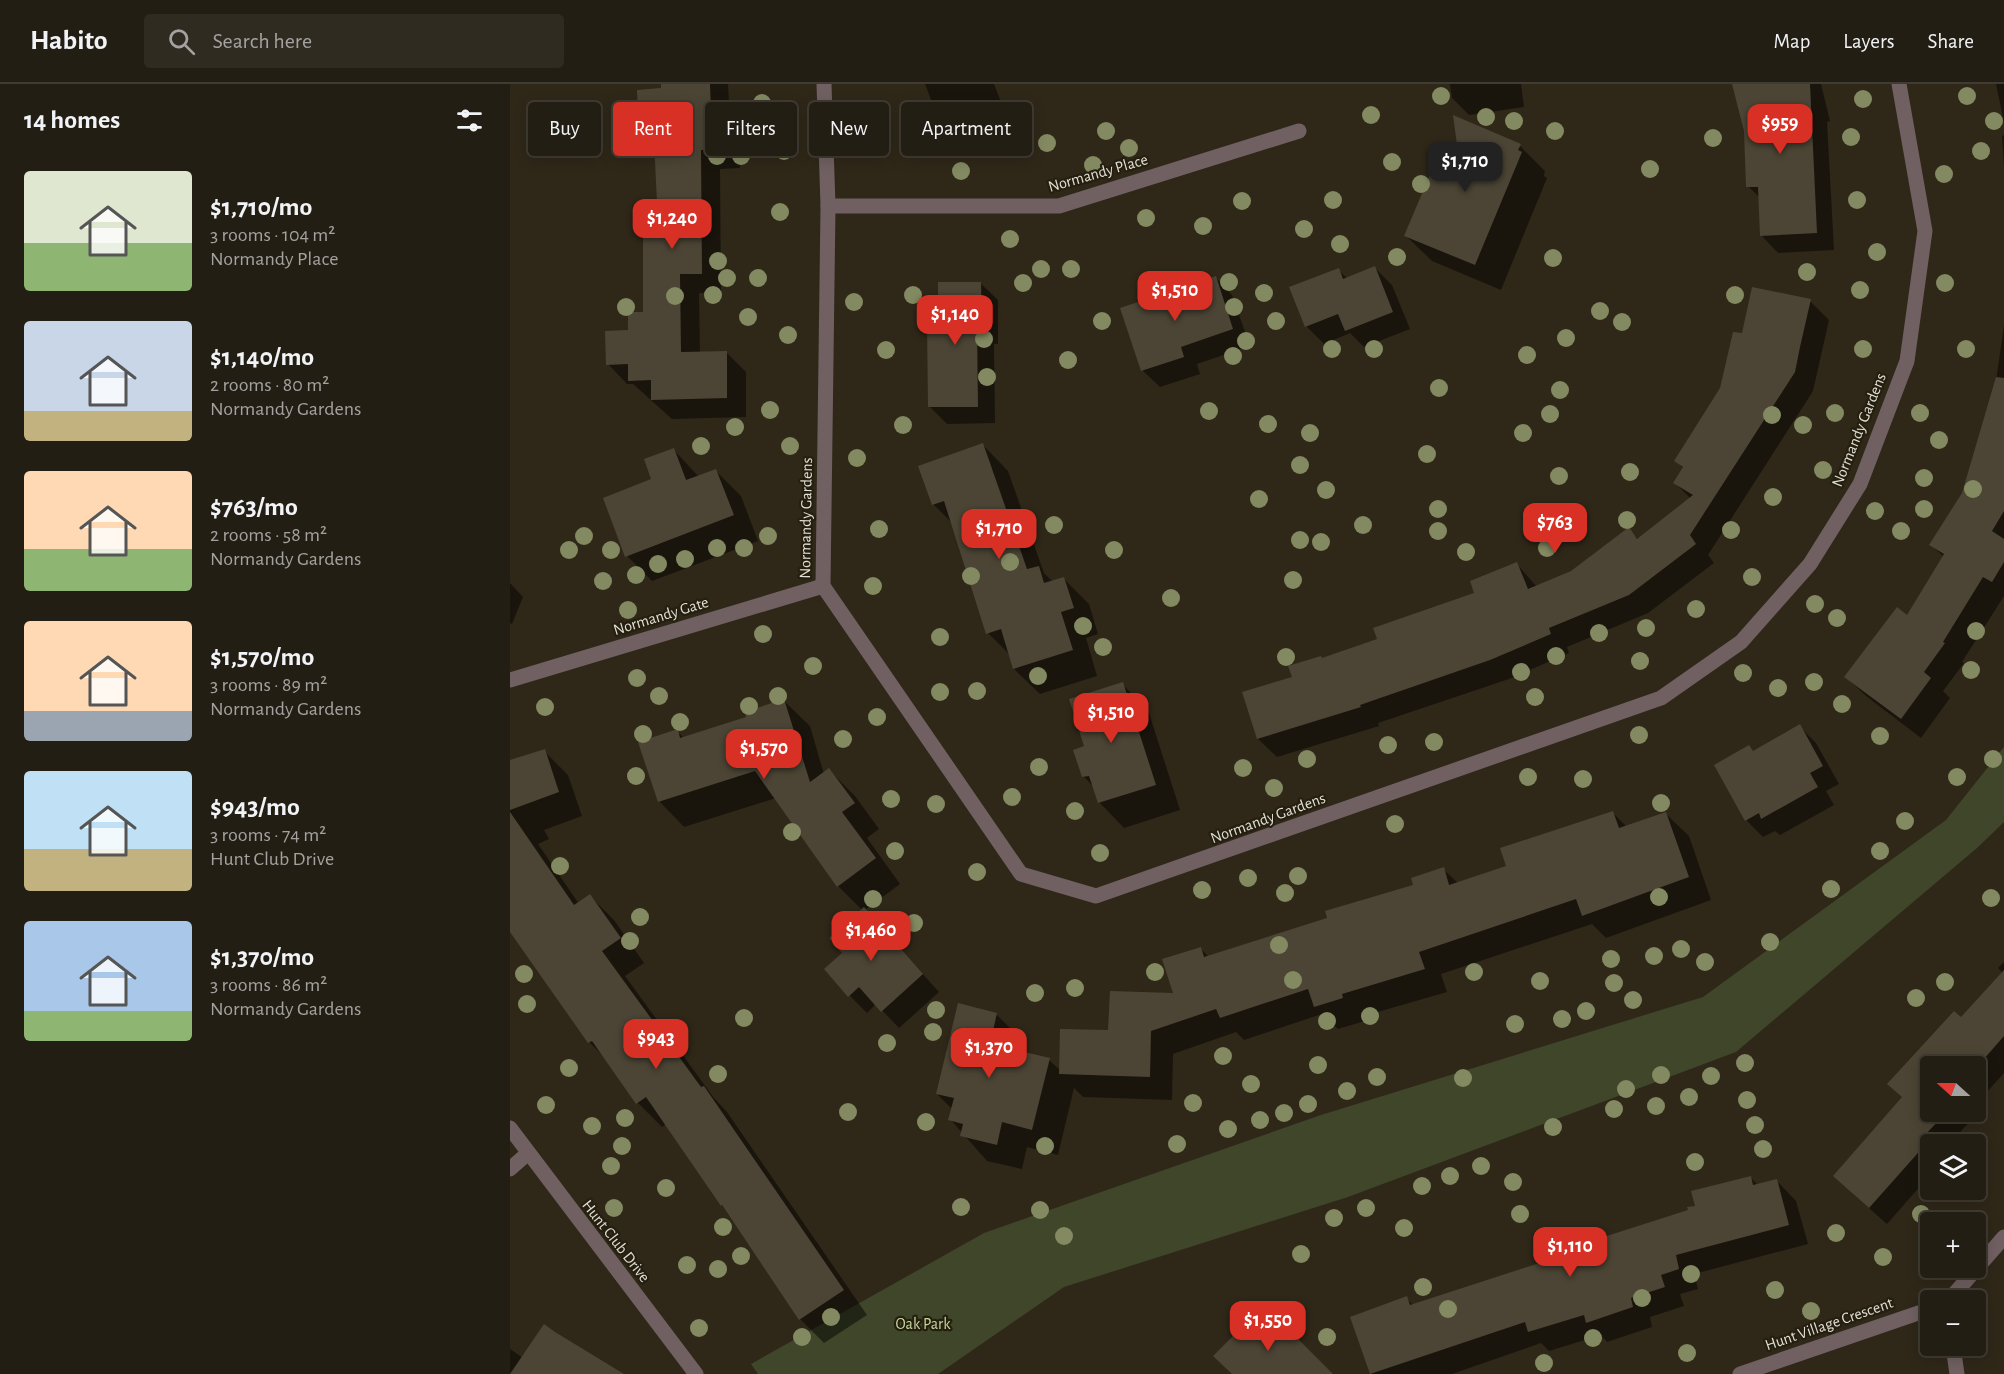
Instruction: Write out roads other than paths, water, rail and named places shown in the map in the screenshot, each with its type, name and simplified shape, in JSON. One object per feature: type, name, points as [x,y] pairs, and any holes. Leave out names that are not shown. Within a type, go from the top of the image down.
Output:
[{"type":"street","name":"Normandy Gardens","points":[[824,84],[828,206],[823,586],[1021,874],[1096,896],[1661,698],[1741,642],[1810,564],[1864,474],[1907,360],[1925,231],[1899,84]]},
{"type":"street","name":"Normandy Place","points":[[828,206],[1059,206],[1299,130]]},
{"type":"street","name":"Normandy Gate","points":[[510,680],[823,586]]},
{"type":"street","name":"Hunt Club Drive","points":[[510,1128],[527,1154],[696,1374]]},
{"type":"street","points":[[510,1169],[527,1154]]},
{"type":"street","points":[[1958,1290],[2004,1238]]},
{"type":"street","name":"Hunt Village Crescent","points":[[1740,1374],[1920,1312]]},
{"type":"street","points":[[1954,1356],[1957,1374]]},
{"type":"park label","name":"Oak Park","points":[[923,1324]]}]
